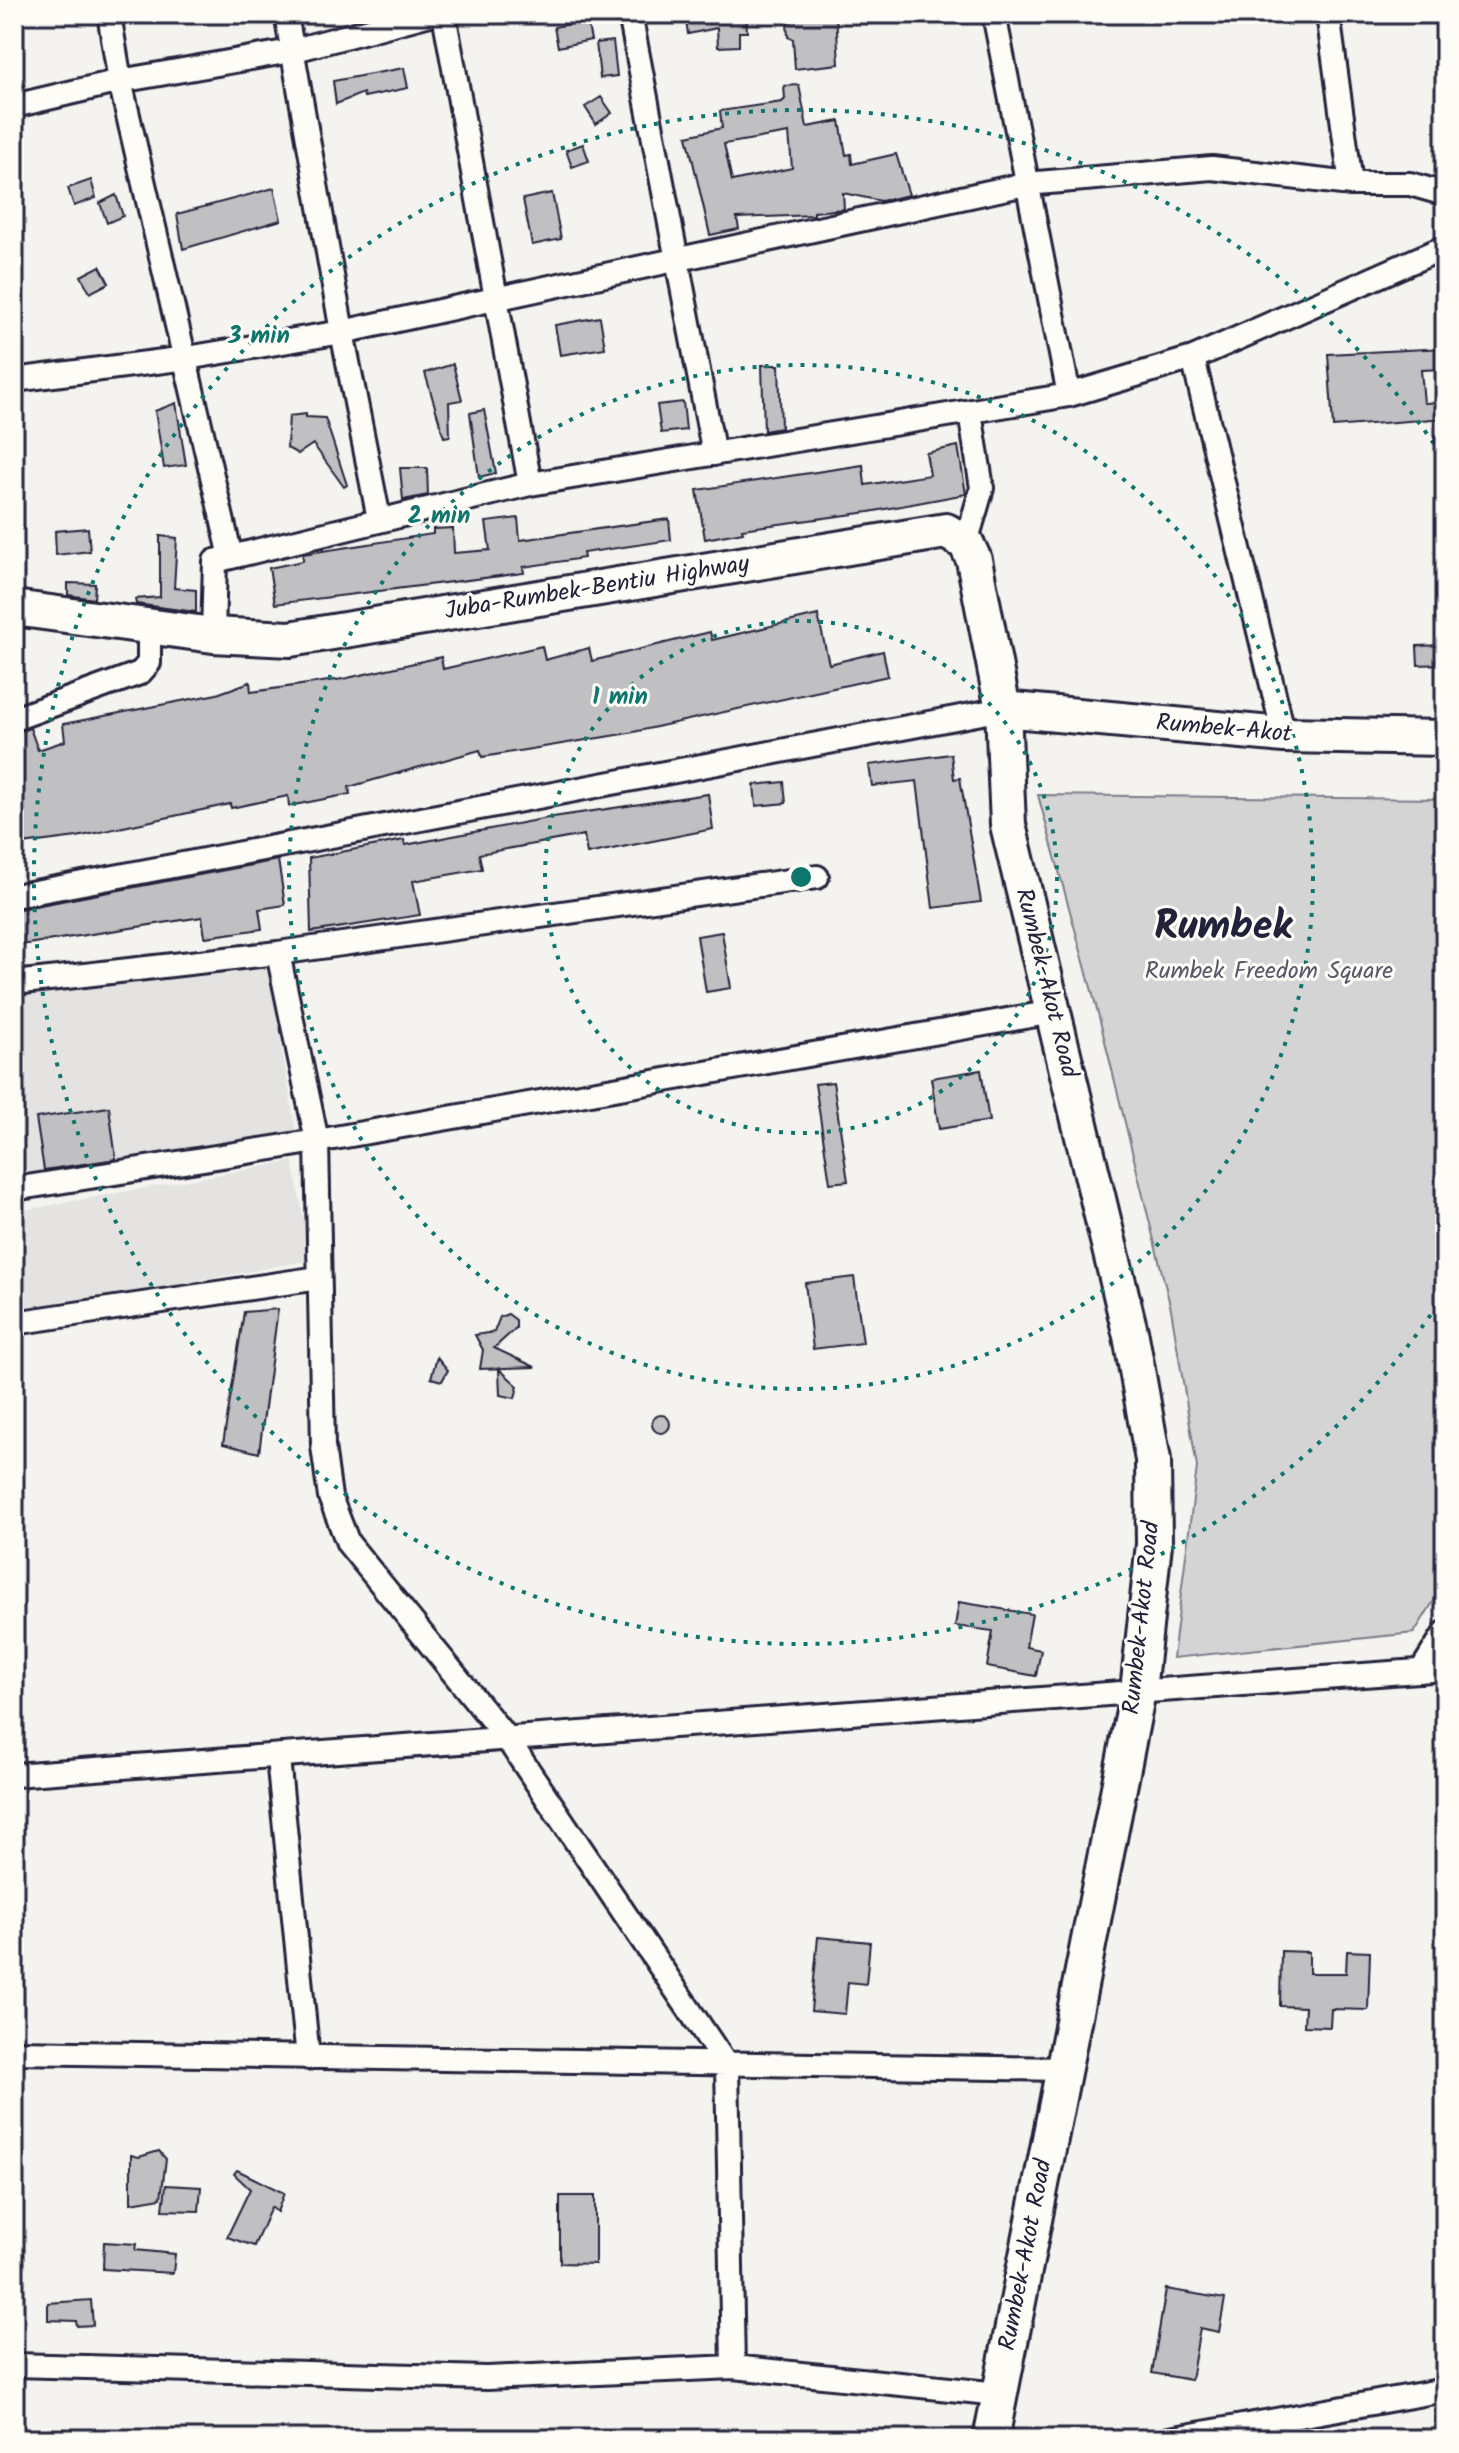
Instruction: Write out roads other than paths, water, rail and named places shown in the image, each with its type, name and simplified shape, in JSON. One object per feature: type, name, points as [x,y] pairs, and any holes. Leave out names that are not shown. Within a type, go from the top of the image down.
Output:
[{"type":"main road","name":"Juba-Rumbek-Bentiu Highway","points":[[14,608],[213,635],[290,639],[946,531],[966,543]]},
{"type":"main road","points":[[966,543],[974,560],[1003,709]]},
{"type":"main road","name":"Rumbek-Akot","points":[[1003,709],[1284,735],[1445,738]]},
{"type":"main road","name":"Rumbek-Akot Road","points":[[991,2439],[1138,1691],[1154,1544],[1153,1460],[1131,1336],[1008,825],[1003,709]]},
{"type":"street","points":[[109,14],[120,81],[231,557]]},
{"type":"street","points":[[286,14],[342,332],[379,519]]},
{"type":"street","points":[[14,106],[120,81],[291,51],[430,14]]},
{"type":"street","points":[[444,14],[530,484]]},
{"type":"street","points":[[630,14],[714,454]]},
{"type":"street","points":[[994,14],[1069,395]]},
{"type":"street","points":[[1328,14],[1351,184]]},
{"type":"street","points":[[14,380],[187,358],[342,332],[1026,184],[1212,168],[1351,184],[1410,184],[1445,194]]},
{"type":"street","points":[[213,635],[215,561],[530,484],[1069,395],[1193,358],[1445,247]]},
{"type":"street","points":[[1193,358],[1284,735]]},
{"type":"street","points":[[966,543],[982,488],[970,412]]},
{"type":"street","points":[[14,719],[140,673],[149,663],[149,626]]},
{"type":"street","points":[[14,896],[1003,709]]},
{"type":"street","points":[[14,983],[278,953],[817,877]]},
{"type":"street","points":[[278,953],[317,1141],[323,1446],[330,1497],[348,1543],[508,1740],[727,2066],[733,2367]]},
{"type":"street","points":[[14,1189],[317,1141],[1053,1012]]},
{"type":"street","points":[[14,1323],[319,1278]]},
{"type":"street","points":[[1421,1671],[1445,1633]]},
{"type":"street","points":[[14,1775],[278,1758],[1445,1669]]},
{"type":"street","points":[[278,1758],[308,2058]]},
{"type":"street","points":[[14,2052],[727,2066],[1062,2069]]},
{"type":"street","points":[[14,2365],[487,2378],[733,2367],[999,2394]]},
{"type":"street","points":[[1169,2439],[1445,2390]]},
{"type":"district","name":"Rumbek","points":[[1223,927]]},
{"type":"park label","name":"Rumbek Freedom Square","points":[[1269,971]]}]
